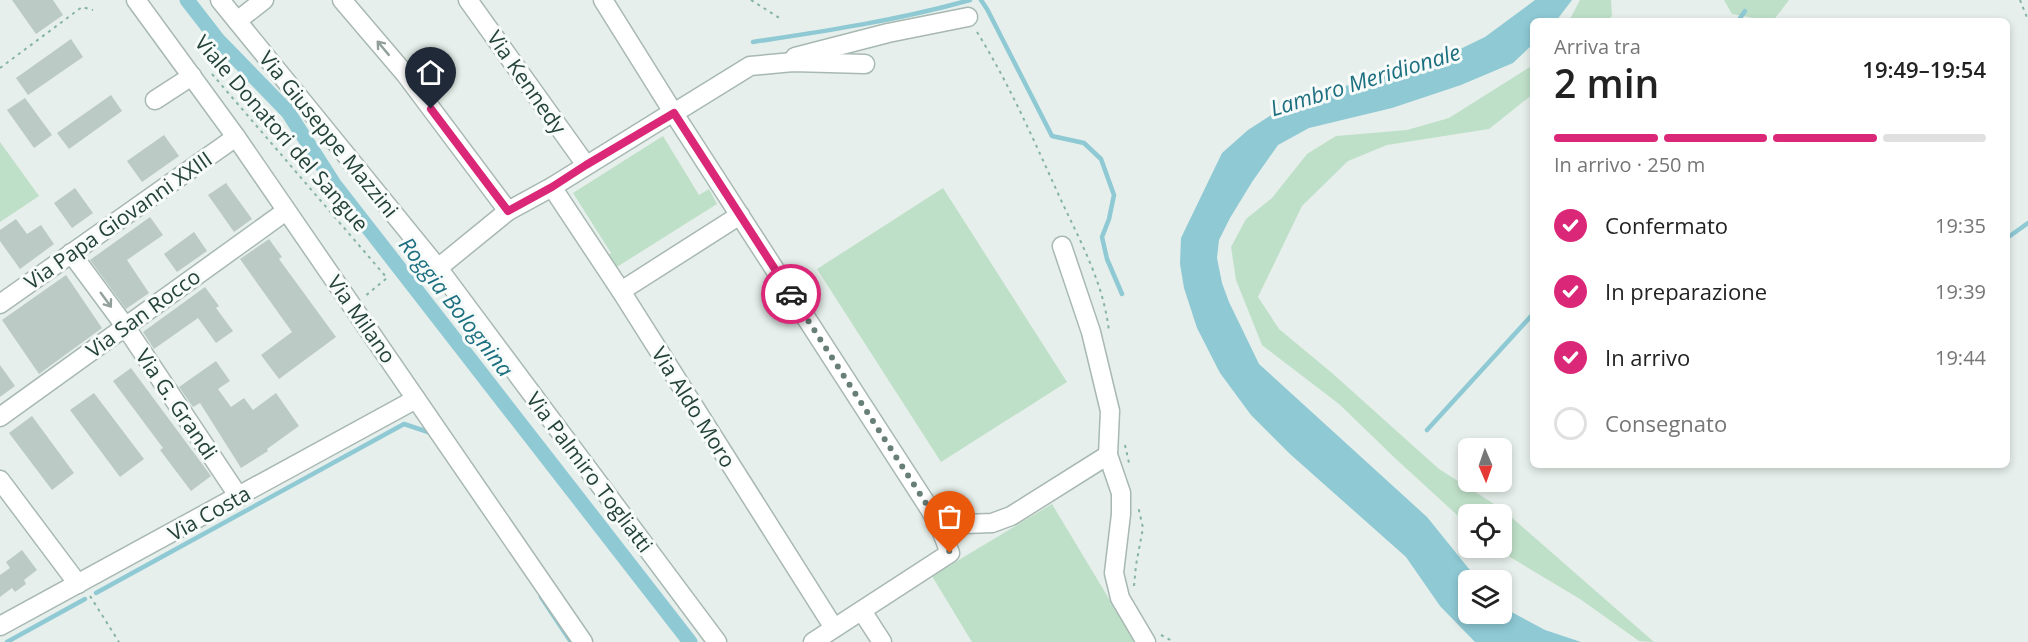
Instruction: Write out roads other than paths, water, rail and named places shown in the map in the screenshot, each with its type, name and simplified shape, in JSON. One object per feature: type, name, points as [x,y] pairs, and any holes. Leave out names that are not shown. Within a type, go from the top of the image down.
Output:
[{"type":"street","name":"Via Milano","points":[[136,0],[200,73],[236,137],[583,642]]},
{"type":"street","name":"Via Giuseppe Mazzini","points":[[220,0],[438,268]]},
{"type":"street","points":[[237,21],[264,0]]},
{"type":"street","points":[[342,0],[405,75],[508,211]]},
{"type":"street","name":"Via Kennedy","points":[[468,0],[586,165]]},
{"type":"street","points":[[607,2],[674,113],[939,525],[950,553],[813,642]]},
{"type":"street","points":[[773,64],[844,44],[968,17]]},
{"type":"street","points":[[438,268],[508,211],[552,187],[750,66],[793,62],[865,64]]},
{"type":"street","points":[[155,100],[200,73]]},
{"type":"street","name":"Via Papa Giovanni XXIII","points":[[0,304],[236,137]]},
{"type":"street","name":"Via Aldo Moro","points":[[552,187],[621,291],[834,628]]},
{"type":"street","name":"Via San Rocco","points":[[0,417],[286,211]]},
{"type":"street","points":[[621,291],[740,215]]},
{"type":"street","points":[[1062,246],[1091,332],[1110,411],[1108,455],[1121,494],[1114,573],[1119,598],[1146,642]]},
{"type":"street","name":"Via G. Grandi","points":[[72,253],[125,326],[239,497]]},
{"type":"street","name":"Via Palmiro Togliatti","points":[[438,268],[717,642]]},
{"type":"street","name":"Via Costa","points":[[0,626],[416,399]]},
{"type":"street","points":[[939,525],[992,523],[1011,516],[1108,455]]},
{"type":"street","points":[[0,480],[78,584]]},
{"type":"street","points":[[862,611],[882,642]]},
{"type":"water","points":[[1535,0],[1572,0],[1558,18],[1530,18],[1530,47],[1513,63],[1461,85],[1392,108],[1309,128],[1278,145],[1252,182],[1219,240],[1217,258],[1222,283],[1259,364],[1427,517],[1470,570],[1458,570],[1458,624],[1512,624],[1512,612],[1545,630],[1581,642],[1475,642],[1440,606],[1406,557],[1290,454],[1251,415],[1220,373],[1197,328],[1184,288],[1180,264],[1181,238],[1222,153],[1248,130],[1282,108],[1360,81],[1421,68],[1485,37]]},
{"type":"waterway","name":"Roggia Bolognina","points":[[187,0],[218,40],[288,112],[334,184],[690,642]]},
{"type":"waterway","points":[[753,42],[889,19],[970,0]]},
{"type":"waterway","points":[[981,0],[1052,136],[1084,143],[1101,159],[1114,195],[1102,237],[1107,259],[1122,294]]},
{"type":"waterway","points":[[1740,18],[1745,11]]},
{"type":"waterway","points":[[2010,236],[2028,223]]},
{"type":"waterway","points":[[1427,430],[1530,317]]},
{"type":"waterway","points":[[96,593],[404,424],[431,433]]},
{"type":"waterway","points":[[541,597],[571,642]]},
{"type":"waterway","points":[[7,642],[85,599]]},
{"type":"water label","name":"Lambro Meridionale","points":[[1365,79]]}]
